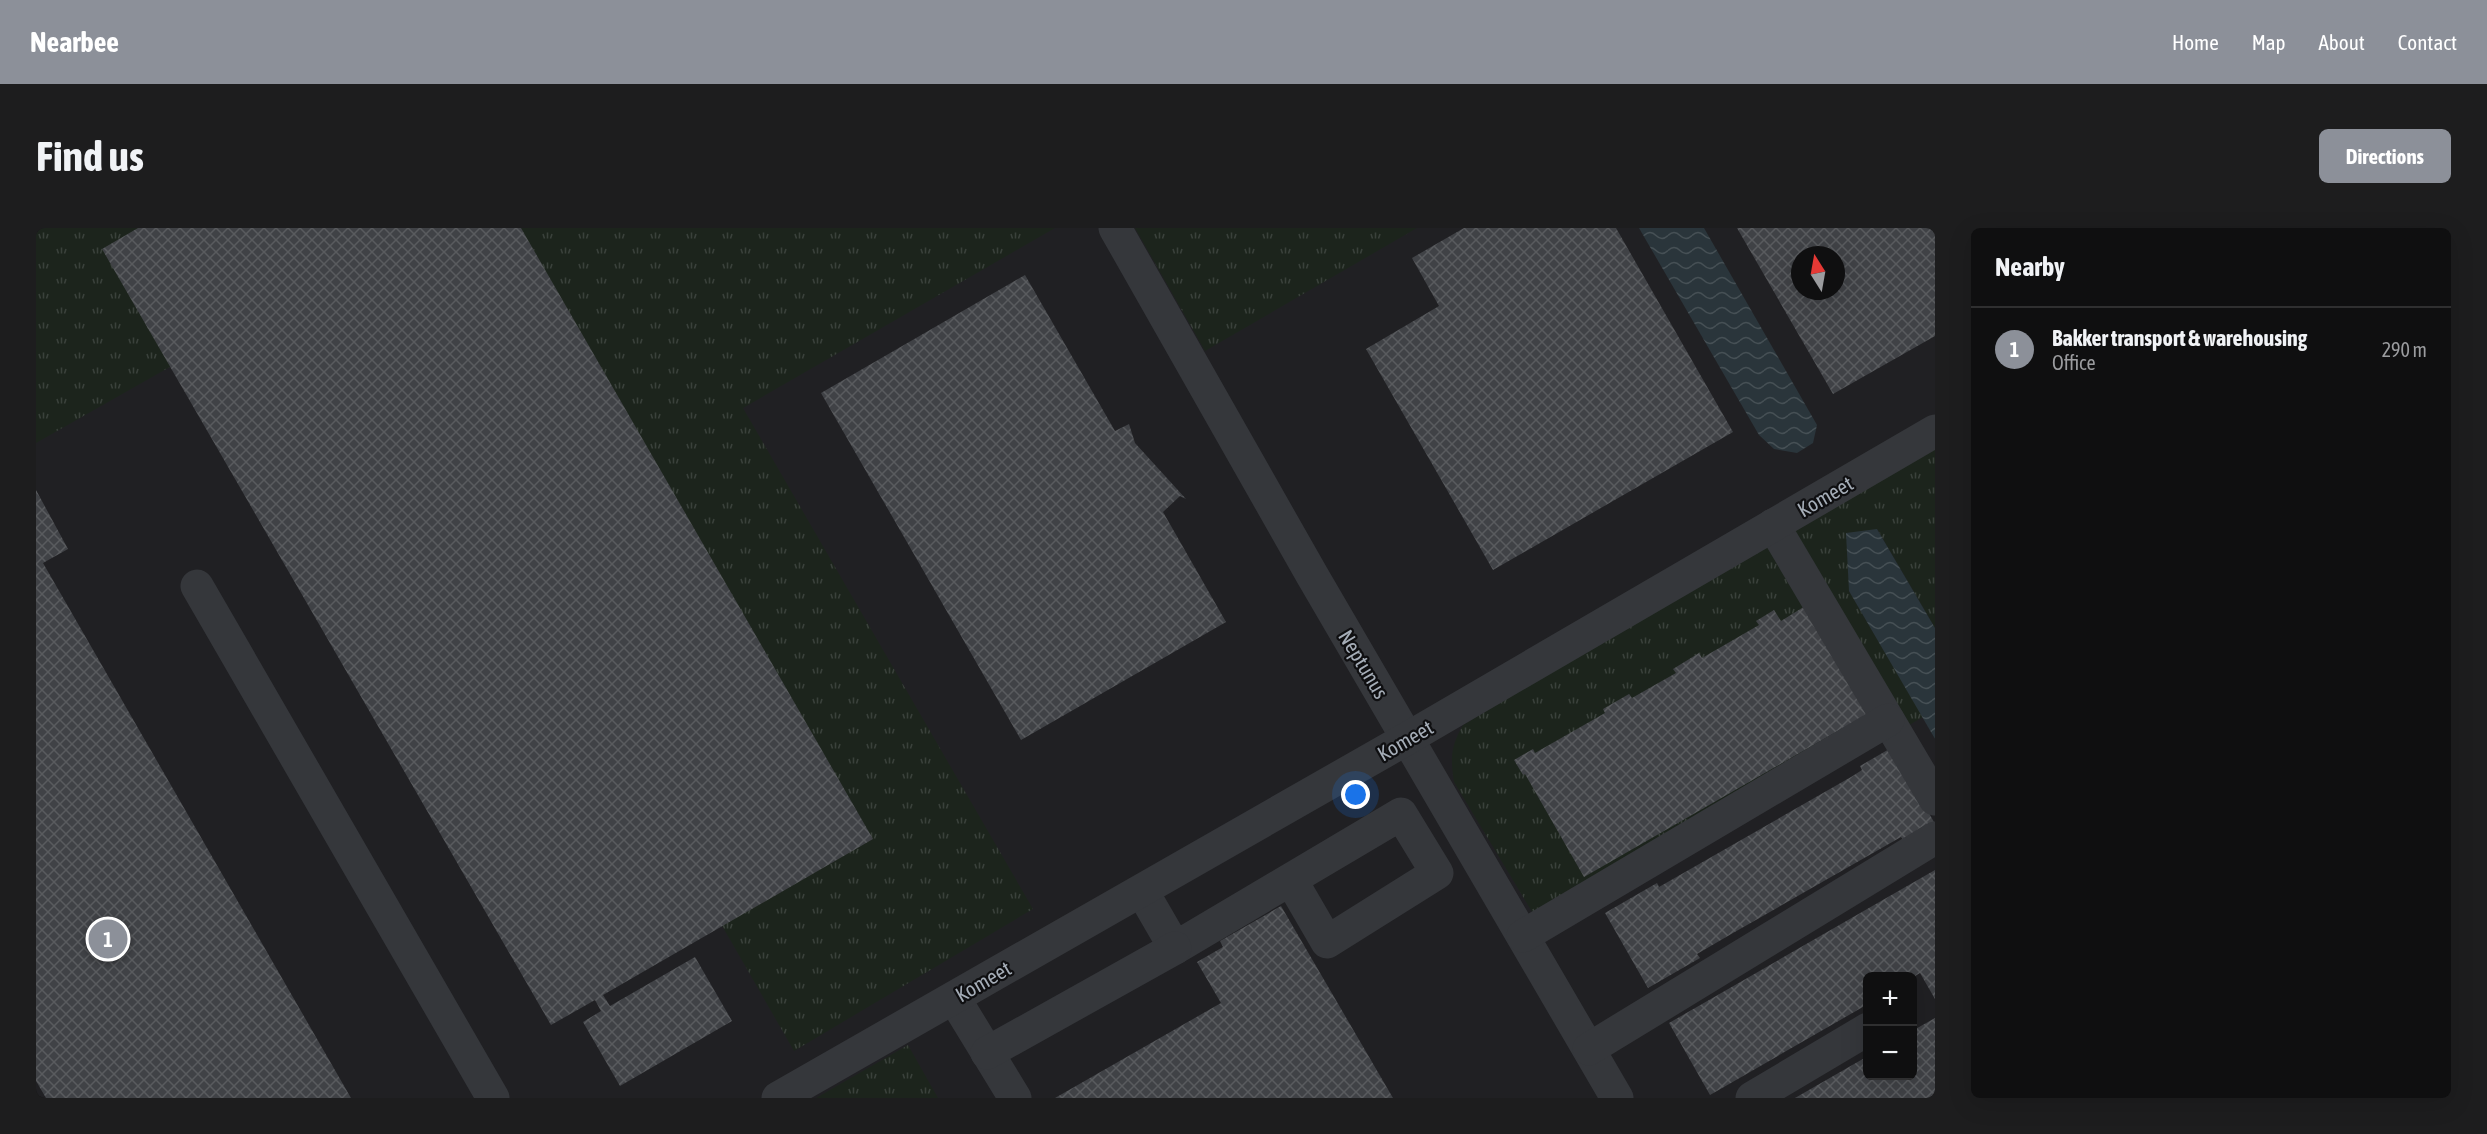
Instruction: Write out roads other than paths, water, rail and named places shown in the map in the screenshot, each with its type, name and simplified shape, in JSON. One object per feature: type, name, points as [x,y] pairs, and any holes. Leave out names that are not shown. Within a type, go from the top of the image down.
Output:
[{"type":"street","name":"Neptunus","points":[[1116,228],[1306,565],[1617,1098]]},
{"type":"street","name":"Komeet","points":[[778,1098],[1408,738],[1935,431]]},
{"type":"street","points":[[1773,525],[1935,799]]},
{"type":"street","points":[[197,586],[493,1098]]},
{"type":"street","points":[[1523,936],[1888,720]]},
{"type":"street","points":[[1589,1049],[1935,838]]},
{"type":"street","points":[[987,1053],[1291,880]]},
{"type":"street","points":[[1142,891],[1175,948]]},
{"type":"street","points":[[954,998],[1014,1098]]},
{"type":"street","points":[[1752,1098],[1863,1032]]},
{"type":"water","points":[[1639,228],[1704,228],[1817,425],[1813,443],[1797,453],[1774,449],[1759,435]]},
{"type":"water","points":[[1877,529],[1935,628],[1935,739],[1849,591],[1846,533]]},
{"type":"place","name":"Bakker transport & warehousing","points":[[108,939]]}]
